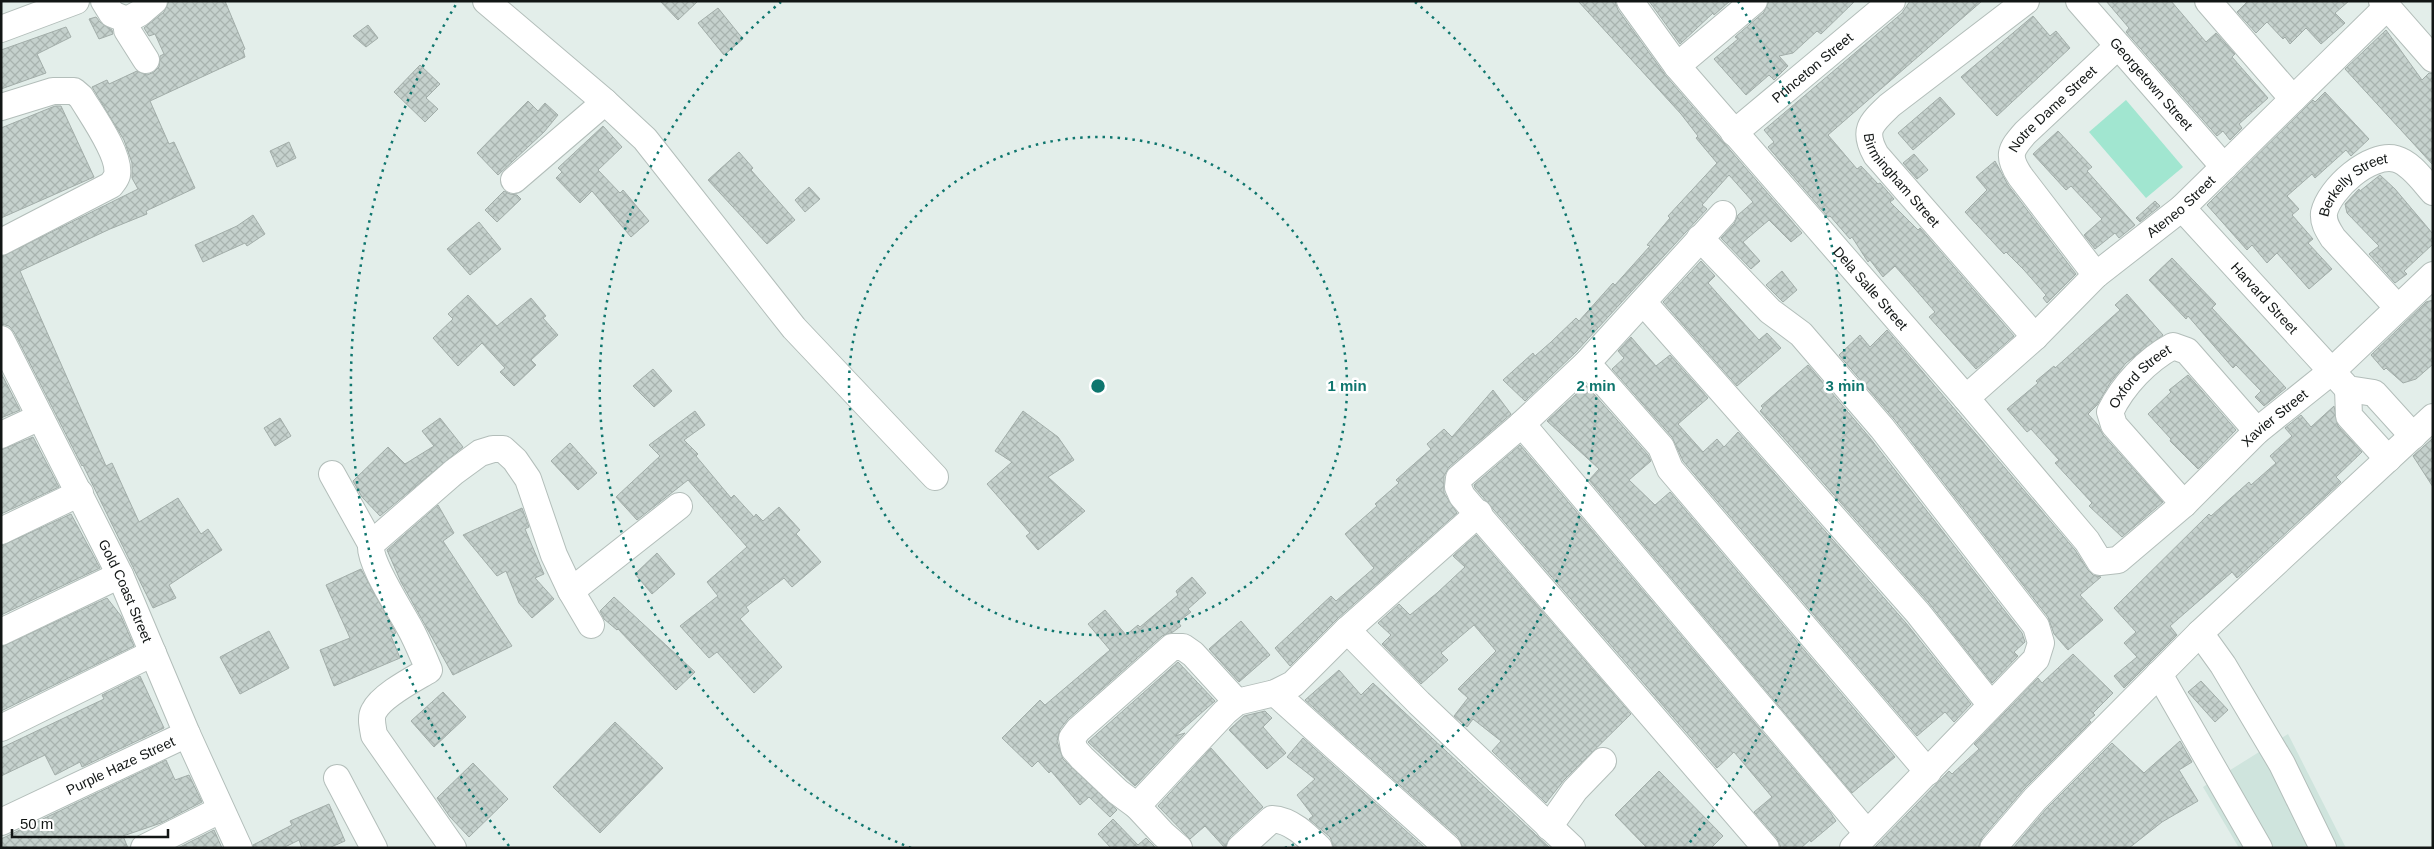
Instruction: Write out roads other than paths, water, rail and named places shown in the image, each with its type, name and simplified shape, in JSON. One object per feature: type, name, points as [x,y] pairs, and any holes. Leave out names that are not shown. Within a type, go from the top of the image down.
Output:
[{"type":"street","points":[[1,29],[76,1]]},
{"type":"street","points":[[104,1],[112,14],[126,20],[140,13],[154,1]]},
{"type":"street","points":[[486,1],[645,139],[794,328],[935,476]]},
{"type":"street","name":"Dela Salle Street","points":[[1630,1],[1677,66],[1966,398],[2087,541],[2100,562],[2118,560]]},
{"type":"street","points":[[1677,66],[1754,1]]},
{"type":"street","name":"Princeton Street","points":[[1734,133],[1892,1]]},
{"type":"street","name":"Birmingham Street","points":[[2026,1],[1890,105],[1877,117],[1869,130],[1868,142],[1876,155],[2035,337]]},
{"type":"street","name":"Georgetown Street","points":[[2079,1],[2224,167]]},
{"type":"street","points":[[2208,1],[2294,99]]},
{"type":"street","points":[[2384,4],[2433,59]]},
{"type":"street","name":"Ateneo Street","points":[[1966,398],[2035,337],[2096,275],[2182,208],[2294,99],[2384,4]]},
{"type":"street","points":[[126,20],[127,30],[146,60]]},
{"type":"street","name":"Notre Dame Street","points":[[2096,275],[2020,176],[2012,164],[2010,154],[2025,133],[2118,46]]},
{"type":"street","points":[[1,107],[62,89],[74,91],[81,97],[115,158],[117,177],[111,185],[1,242]]},
{"type":"street","points":[[514,180],[604,102]]},
{"type":"street","name":"Berkelly Street","points":[[2398,308],[2333,238],[2325,224],[2324,214],[2328,203],[2337,190],[2361,167],[2382,158],[2396,159],[2408,166],[2433,192]]},
{"type":"street","name":"Harvard Street","points":[[2182,208],[2340,380]]},
{"type":"street","points":[[1723,214],[1587,363],[1522,424],[1459,478],[1458,487],[1462,496],[1766,848]]},
{"type":"street","points":[[1522,424],[1860,840],[1928,772],[1990,704],[2036,659],[2041,643],[2036,626],[1882,428],[1801,334],[1770,311],[1700,238]]},
{"type":"street","name":"Xavier Street","points":[[2118,560],[2184,504],[2257,431],[2340,380],[2398,308],[2433,275]]},
{"type":"street","points":[[1643,302],[1918,613],[1990,704]]},
{"type":"street","name":"Gold Coast Street","points":[[1,339],[120,575],[186,734],[239,848]]},
{"type":"street","name":"Oxford Street","points":[[2184,504],[2114,425],[2110,412],[2118,396],[2156,355],[2173,346],[2187,352],[2257,431]]},
{"type":"street","points":[[1587,363],[1661,447],[1670,469],[1928,772]]},
{"type":"street","points":[[2340,380],[2374,393],[2413,436]]},
{"type":"street","points":[[2340,380],[2349,416],[2388,458]]},
{"type":"street","points":[[1,435],[40,417]]},
{"type":"street","points":[[1993,848],[2035,799],[2200,633],[2433,418]]},
{"type":"street","points":[[371,544],[480,452],[503,449],[515,460],[528,479],[554,555],[571,591],[591,625]]},
{"type":"street","points":[[332,474],[371,544],[372,556],[379,572],[413,634],[429,670],[381,702],[373,712],[372,724],[374,735],[453,848]]},
{"type":"street","points":[[1,530],[80,493]]},
{"type":"street","points":[[571,591],[679,506]]},
{"type":"street","points":[[1137,806],[1237,702],[1275,693],[1293,684],[1347,630],[1478,513]]},
{"type":"street","points":[[1,632],[120,575]]},
{"type":"street","points":[[1347,630],[1419,703],[1572,848]]},
{"type":"street","points":[[2200,633],[2224,665],[2282,764],[2323,848]]},
{"type":"street","points":[[1179,848],[1162,834],[1137,806],[1118,792],[1074,749],[1072,738],[1078,730],[1172,647],[1183,647],[1192,654],[1237,702]]},
{"type":"street","points":[[1,728],[153,653]]},
{"type":"street","points":[[2159,674],[2259,848]]},
{"type":"street","points":[[1275,693],[1448,848]]},
{"type":"street","name":"Purple Haze Street","points":[[1,822],[186,734]]},
{"type":"street","points":[[1549,827],[1575,790],[1603,761]]},
{"type":"street","points":[[337,778],[374,848]]},
{"type":"street","points":[[144,848],[220,810]]},
{"type":"street","points":[[1240,848],[1272,819],[1282,820],[1294,826],[1320,848]]}]
